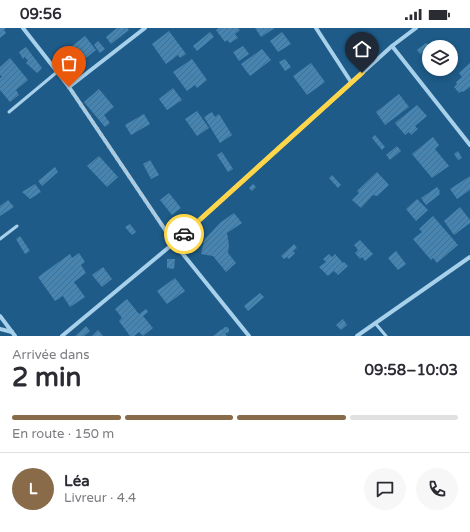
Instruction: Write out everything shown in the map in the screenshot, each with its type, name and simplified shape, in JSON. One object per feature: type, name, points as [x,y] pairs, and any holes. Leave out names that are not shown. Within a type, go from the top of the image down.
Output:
[{"type":"street","points":[[23,28],[69,87],[174,243],[249,336]]},
{"type":"street","points":[[69,87],[145,28]]},
{"type":"street","points":[[316,28],[351,82]]},
{"type":"street","points":[[62,336],[174,243],[351,82],[392,46],[416,28]]},
{"type":"street","points":[[392,46],[470,145]]},
{"type":"street","points":[[357,336],[470,256]]},
{"type":"street","points":[[0,316],[15,336]]},
{"type":"street","points":[[0,329],[12,332]]},
{"type":"lane","points":[[9,112],[57,72]]},
{"type":"lane","points":[[0,239],[17,226]]},
{"type":"lane","points":[[375,323],[386,336]]},
{"type":"building","points":[[0,28],[6,28],[4,30],[6,33],[0,38]]},
{"type":"building","points":[[117,28],[127,28],[129,30],[111,44],[106,37]]},
{"type":"building","points":[[219,28],[238,28],[240,30],[235,34],[238,38],[230,43],[227,40],[225,42],[216,30]]},
{"type":"building","points":[[255,28],[275,28],[261,37]]},
{"type":"building","points":[[169,31],[186,54],[180,58],[178,55],[166,64],[152,44]]},
{"type":"building","points":[[210,32],[214,37],[197,51],[193,46]]},
{"type":"building","points":[[282,32],[291,44],[278,52],[270,41]]},
{"type":"building","points":[[85,36],[96,50],[82,61],[71,47]]},
{"type":"building","points":[[98,41],[105,49],[100,53],[94,45]]},
{"type":"building","points":[[243,46],[249,54],[239,61],[233,52]]},
{"type":"building","points":[[422,46],[422,52],[420,54],[417,50]]},
{"type":"building","points":[[26,47],[42,68],[37,73],[26,63],[28,61],[25,57],[23,59],[19,52]]},
{"type":"building","points":[[262,49],[271,60],[250,76],[241,64]]},
{"type":"building","points":[[10,58],[28,80],[16,90],[19,95],[10,102],[0,90],[0,78],[2,77],[0,75],[0,67]]},
{"type":"building","points":[[192,59],[207,80],[197,88],[195,85],[187,91],[173,72]]},
{"type":"building","points":[[285,59],[291,67],[285,71],[279,62]]},
{"type":"building","points":[[311,63],[325,82],[307,95],[293,76]]},
{"type":"building","points":[[470,63],[470,87],[459,93],[454,87],[457,84],[456,82],[462,77],[459,73]]},
{"type":"building","points":[[173,88],[182,100],[167,110],[159,99]]},
{"type":"building","points":[[99,89],[114,107],[104,115],[110,123],[105,127],[84,102]]},
{"type":"building","points":[[399,94],[409,107],[385,125],[376,112]]},
{"type":"building","points":[[417,105],[427,116],[415,126],[418,129],[411,135],[409,132],[405,135],[395,123]]},
{"type":"building","points":[[197,111],[209,128],[197,136],[185,119]]},
{"type":"building","points":[[212,112],[215,117],[219,114],[232,135],[220,143],[204,117]]},
{"type":"building","points":[[144,114],[150,124],[131,135],[125,125]]},
{"type":"building","points":[[375,135],[385,147],[382,150],[372,138]]},
{"type":"building","points":[[433,137],[439,145],[435,149],[449,166],[432,178],[412,154]]},
{"type":"building","points":[[397,146],[401,151],[390,160],[386,155]]},
{"type":"building","points":[[458,151],[462,158],[458,160],[454,154]]},
{"type":"building","points":[[222,152],[233,169],[228,172],[217,155]]},
{"type":"building","points":[[99,156],[118,177],[107,187],[87,166]]},
{"type":"building","points":[[150,160],[159,175],[151,179],[143,164]]},
{"type":"building","points":[[55,167],[58,172],[42,186],[38,181]]},
{"type":"building","points":[[377,172],[389,185],[377,196],[373,195],[361,208],[352,200],[359,193],[357,191]]},
{"type":"building","points":[[332,175],[341,185],[338,188],[329,178]]},
{"type":"building","points":[[470,176],[470,190],[457,199],[450,189]]},
{"type":"building","points":[[35,184],[41,192],[30,199],[22,192]]},
{"type":"building","points":[[253,184],[256,187],[252,191],[249,188]]},
{"type":"building","points":[[437,187],[440,194],[426,205],[421,198]]},
{"type":"building","points":[[169,193],[181,208],[172,215],[160,200]]},
{"type":"building","points":[[417,199],[428,210],[416,221],[406,209]]},
{"type":"building","points":[[8,200],[14,207],[0,216],[0,206]]},
{"type":"building","points":[[460,207],[470,220],[470,223],[454,235],[444,221]]},
{"type":"building","points":[[234,213],[242,223],[227,233],[229,245],[228,253],[236,263],[226,272],[213,256],[201,254],[204,240],[221,222]]},
{"type":"building","points":[[433,216],[458,245],[437,263],[433,258],[431,260],[413,239],[422,232],[419,229]]},
{"type":"building","points":[[130,224],[136,232],[132,235],[125,227]]},
{"type":"building","points":[[20,236],[30,251],[25,254],[16,239]]},
{"type":"building","points":[[360,240],[373,254],[365,261],[362,257],[360,259],[355,253],[358,250],[354,245]]},
{"type":"building","points":[[294,244],[297,248],[293,251],[295,253],[289,259],[287,257],[284,259],[281,256]]},
{"type":"building","points":[[396,251],[406,264],[398,270],[388,258]]},
{"type":"building","points":[[79,253],[85,262],[81,265],[86,273],[74,282],[85,297],[70,307],[63,296],[55,301],[38,277],[70,254],[72,258]]},
{"type":"building","points":[[329,254],[332,257],[335,254],[348,266],[338,275],[334,271],[328,276],[319,267],[326,262],[323,259]]},
{"type":"building","points":[[167,259],[175,259],[174,269],[167,268]]},
{"type":"building","points":[[103,267],[112,279],[102,287],[92,275]]},
{"type":"building","points":[[175,278],[185,291],[167,304],[157,291]]},
{"type":"building","points":[[260,293],[264,297],[248,311],[244,306]]},
{"type":"building","points":[[127,299],[139,314],[146,309],[148,312],[143,316],[153,328],[143,336],[139,332],[134,336],[130,336],[119,321],[122,318],[115,309]]},
{"type":"building","points":[[343,319],[347,325],[341,330],[336,325]]},
{"type":"building","points":[[86,326],[90,331],[84,336],[75,336]]},
{"type":"building","points":[[226,327],[229,330],[226,333],[223,330]]},
{"type":"building","points":[[222,329],[227,336],[213,336]]},
{"type":"building","points":[[98,330],[103,336],[92,336]]},
{"type":"way so far","points":[[69,87],[174,243],[184,234]]},
{"type":"route","points":[[184,234],[362,73]]}]
